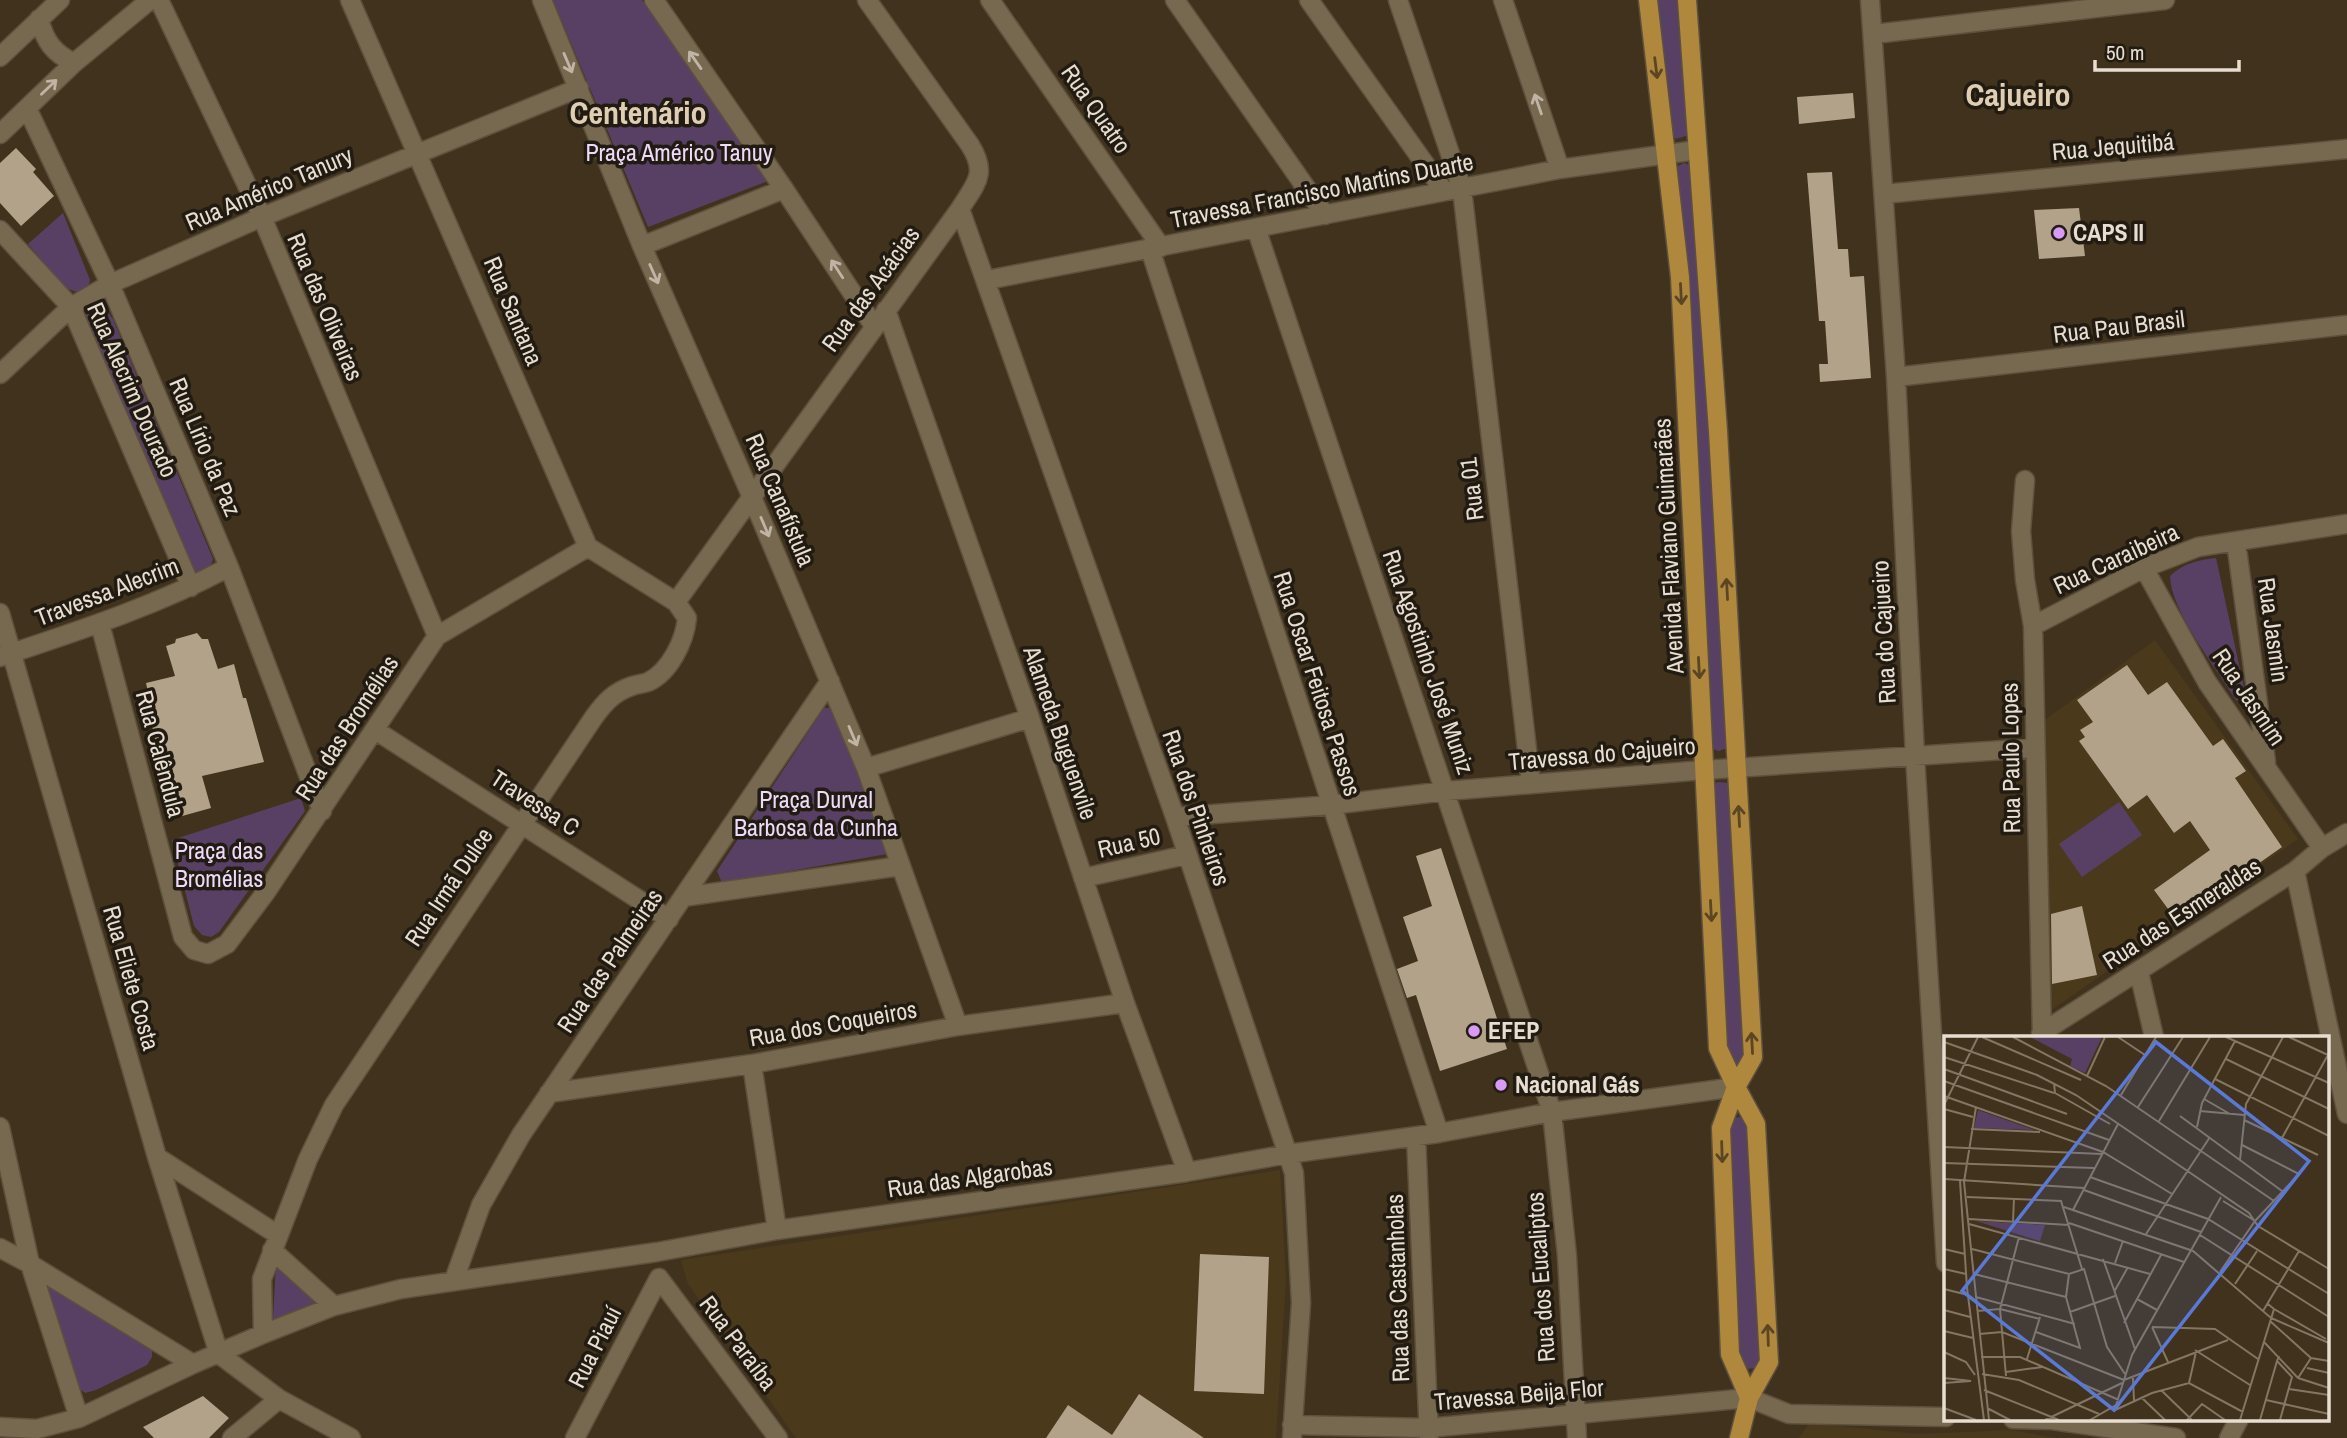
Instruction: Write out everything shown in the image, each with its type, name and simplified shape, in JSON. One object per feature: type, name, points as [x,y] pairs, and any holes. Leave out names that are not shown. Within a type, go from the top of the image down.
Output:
[{"type":"main road","name":"Avenida Flaviano Guimarães","points":[[1648,0],[1680,276],[1718,1048],[1756,1124],[1769,1362],[1749,1398],[1739,1437]]},
{"type":"main road","points":[[1687,0],[1718,431],[1753,1057],[1736,1087],[1721,1128],[1730,1354],[1749,1398]]},
{"type":"street","points":[[1,54],[60,0]]},
{"type":"street","points":[[0,134],[74,63],[150,0]]},
{"type":"street","name":"Rua das Oliveiras","points":[[159,0],[261,217],[437,636]]},
{"type":"street","name":"Rua Santana","points":[[349,0],[588,547]]},
{"type":"street","name":"Rua Canafístula","points":[[542,0],[642,246],[866,768],[958,1026]]},
{"type":"street","points":[[654,0],[874,326]]},
{"type":"street","name":"Rua das Acácias","points":[[676,602],[960,209],[979,178],[981,170],[971,145],[867,0]]},
{"type":"street","name":"Rua Quatro","points":[[990,0],[1156,248]]},
{"type":"street","points":[[1175,0],[1325,215]]},
{"type":"street","points":[[1309,0],[1453,190]]},
{"type":"street","name":"Rua 01","points":[[1398,0],[1453,190],[1531,784]]},
{"type":"street","points":[[1503,0],[1560,169]]},
{"type":"street","name":"Rua do Cajueiro","points":[[1870,0],[1896,377],[1915,757],[1944,1230]]},
{"type":"street","points":[[1874,34],[2165,0]]},
{"type":"street","points":[[39,19],[44,37],[50,46],[60,56],[74,63]]},
{"type":"street","name":"Rua Américo Tanury","points":[[0,374],[71,307],[110,284],[261,217],[579,88]]},
{"type":"street","name":"Rua Lírio da Paz","points":[[27,108],[110,284],[229,567],[322,811]]},
{"type":"street","name":"Rua Jequitibá","points":[[1884,194],[2347,149]]},
{"type":"street","name":"Travessa Francisco Martins Duarte","points":[[987,280],[1560,169],[1697,150]]},
{"type":"street","points":[[642,246],[784,189]]},
{"type":"street","name":"Rua dos Pinheiros","points":[[960,209],[1175,817],[1294,1173],[1301,1303],[1292,1431]]},
{"type":"street","name":"Rua Agostinho José Muniz","points":[[1256,228],[1552,1112]]},
{"type":"street","name":"Rua Alecrim Dourado","points":[[0,230],[71,307],[191,587]]},
{"type":"street","name":"Rua Oscar Feitosa Passos","points":[[1156,248],[1331,805],[1439,1133]]},
{"type":"street","name":"Alameda Buguenvile","points":[[886,310],[1030,718],[1125,1003],[1187,1172]]},
{"type":"street","name":"Rua Pau Brasil","points":[[1896,377],[2347,325]]},
{"type":"street","name":"Rua Paulo Lopes","points":[[2025,480],[2021,531],[2025,580],[2033,626],[2041,1035]]},
{"type":"street","name":"Rua Caraibeira","points":[[2033,626],[2144,568],[2198,547],[2347,524]]},
{"type":"street","name":"Rua Jasmin","points":[[2236,542],[2266,765]]},
{"type":"street","points":[[588,547],[676,602]]},
{"type":"street","name":"Rua das Bromélias","points":[[183,937],[194,950],[208,954],[227,944],[322,811],[437,636],[588,547]]},
{"type":"street","name":"Travessa Alecrim","points":[[6,655],[100,624],[191,587],[229,567]]},
{"type":"street","name":"Rua Jasmim","points":[[2144,568],[2207,682],[2322,848]]},
{"type":"street","name":"Rua Irmã Dulce","points":[[263,1334],[262,1279],[319,1134],[334,1105],[521,823],[606,701],[619,691],[649,681],[677,652],[686,632],[687,618],[676,602]]},
{"type":"street","name":"Rua Eliete Costa","points":[[0,613],[6,655],[219,1354]]},
{"type":"street","name":"Rua Calêndula","points":[[100,624],[183,937]]},
{"type":"street","name":"Rua das Palmeiras","points":[[454,1280],[481,1205],[521,1135],[830,681]]},
{"type":"street","points":[[866,768],[1030,718]]},
{"type":"street","name":"Travessa C","points":[[375,730],[669,919]]},
{"type":"street","name":"Travessa do Cajueiro","points":[[1175,817],[1704,770],[2034,748]]},
{"type":"street","name":"Rua das Esmeraldas","points":[[2041,1035],[2295,871],[2322,848],[2347,833]]},
{"type":"street","name":"Rua 50","points":[[1083,878],[1186,855]]},
{"type":"street","points":[[683,897],[901,866]]},
{"type":"street","points":[[2295,871],[2347,1114]]},
{"type":"street","points":[[2139,972],[2154,1036]]},
{"type":"street","name":"Rua dos Coqueiros","points":[[549,1093],[752,1064],[958,1026],[1125,1003]]},
{"type":"street","points":[[752,1064],[777,1230]]},
{"type":"street","name":"Rua das Algarobas","points":[[0,1427],[37,1429],[79,1418],[263,1334],[334,1306],[401,1289],[657,1252],[777,1230],[1187,1172],[1288,1154],[1439,1133],[1552,1112],[1736,1087]]},
{"type":"street","name":"Rua dos Eucaliptos","points":[[1552,1112],[1567,1256],[1577,1438]]},
{"type":"street","points":[[0,1127],[30,1264],[79,1418]]},
{"type":"street","name":"Rua das Castanholas","points":[[1416,1136],[1428,1433]]},
{"type":"street","points":[[157,1157],[275,1243],[334,1306]]},
{"type":"street","points":[[0,1248],[193,1364]]},
{"type":"street","points":[[657,1252],[659,1278]]},
{"type":"street","name":"Rua Piauí","points":[[575,1438],[659,1278]]},
{"type":"street","name":"Rua Paraíba","points":[[659,1278],[778,1438]]},
{"type":"street","points":[[219,1354],[279,1399],[351,1438]]},
{"type":"street","points":[[1749,1398],[1789,1414],[1944,1417]]},
{"type":"street","name":"Travessa Beija Flor","points":[[1292,1431],[1428,1433],[1749,1398]]},
{"type":"street","points":[[232,1438],[279,1399]]},
{"type":"street","points":[[2059,1420],[2176,1438]]},
{"type":"street","points":[[2228,1438],[2238,1420]]},
{"type":"shaded area","points":[[2155,640],[2298,839],[2047,1013],[2042,722]]},
{"type":"shaded area","points":[[1280,1170],[1286,1282],[1276,1438],[796,1438],[688,1284],[681,1260]]},
{"type":"shaded area","points":[[1809,1423],[1917,1434],[2012,1430],[2056,1438],[1799,1438]]},
{"type":"green space","name":"Praça Américo Tanuy","points":[[553,0],[642,0],[768,181],[648,227]]},
{"type":"green space","points":[[1651,0],[1681,0],[1689,135],[1676,139],[1668,130]]},
{"type":"green space","points":[[1684,163],[1692,166],[1732,746],[1719,751],[1710,748],[1674,168]]},
{"type":"green space","points":[[63,213],[90,280],[88,287],[77,292],[65,288],[28,244]]},
{"type":"green space","points":[[96,308],[105,309],[113,319],[213,559],[205,571],[196,572],[189,565],[84,320],[87,313]]},
{"type":"green space","points":[[2216,558],[2244,688],[2243,702],[2236,700],[2196,640],[2172,590],[2170,576],[2175,572],[2192,563]]},
{"type":"green space","name":"Praça Durval Barbosa da Cunha","points":[[824,708],[833,708],[887,854],[722,883],[717,871]]},
{"type":"green space","points":[[1728,783],[1735,790],[1751,1053],[1739,1067],[1729,1065],[1724,1055],[1712,784]]},
{"type":"green space","name":"Praça das Bromélias","points":[[301,798],[305,811],[219,932],[211,937],[202,935],[194,926],[172,840]]},
{"type":"green space","points":[[2119,802],[2142,835],[2082,877],[2059,844]]},
{"type":"green space","points":[[1738,1117],[1750,1120],[1763,1359],[1755,1368],[1746,1369],[1738,1362],[1727,1122]]},
{"type":"green space","points":[[276,1262],[320,1300],[273,1320]]},
{"type":"green space","points":[[46,1284],[152,1347],[152,1357],[147,1365],[96,1390],[85,1393],[75,1385]]},
{"type":"building","points":[[1853,93],[1855,118],[1799,124],[1797,97]]},
{"type":"building","points":[[16,148],[36,169],[33,172],[54,196],[21,226],[0,203],[0,163]]},
{"type":"building","points":[[1832,172],[1838,249],[1848,249],[1850,277],[1864,276],[1871,378],[1820,382],[1819,364],[1828,364],[1825,321],[1819,321],[1807,173]]},
{"type":"building","name":"CAPS II","points":[[2079,208],[2085,256],[2039,259],[2034,210]]},
{"type":"building","points":[[197,633],[202,639],[208,639],[218,669],[234,664],[264,762],[202,776],[211,808],[175,818],[152,726],[150,727],[142,705],[150,701],[146,683],[175,676],[166,646],[175,643],[176,639]]},
{"type":"building","points":[[2127,665],[2148,695],[2167,682],[2213,746],[2223,739],[2246,771],[2235,778],[2282,847],[2177,921],[2154,890],[2210,850],[2190,821],[2174,833],[2147,795],[2128,809],[2079,741],[2085,737],[2080,730],[2093,722],[2077,700]]},
{"type":"building","points":[[1441,848],[1507,1049],[1440,1071],[1416,995],[1407,998],[1397,969],[1418,961],[1403,917],[1432,906],[1416,856]]},
{"type":"building","points":[[2082,906],[2097,975],[2052,984],[2051,914]]},
{"type":"building","points":[[1200,1254],[1269,1257],[1264,1394],[1194,1391]]},
{"type":"building","points":[[1139,1394],[1204,1438],[1046,1438],[1068,1405],[1112,1435]]},
{"type":"building","points":[[203,1396],[229,1418],[209,1438],[154,1438],[143,1427]]},
{"type":"place","name":"CAPS II","points":[[2059,233]]},
{"type":"place","name":"EFEP","points":[[1474,1031]]},
{"type":"place","name":"Nacional Gás","points":[[1501,1085]]},
{"type":"district","name":"Cajueiro","points":[[2018,95]]},
{"type":"district","name":"Centenário","points":[[638,113]]}]
